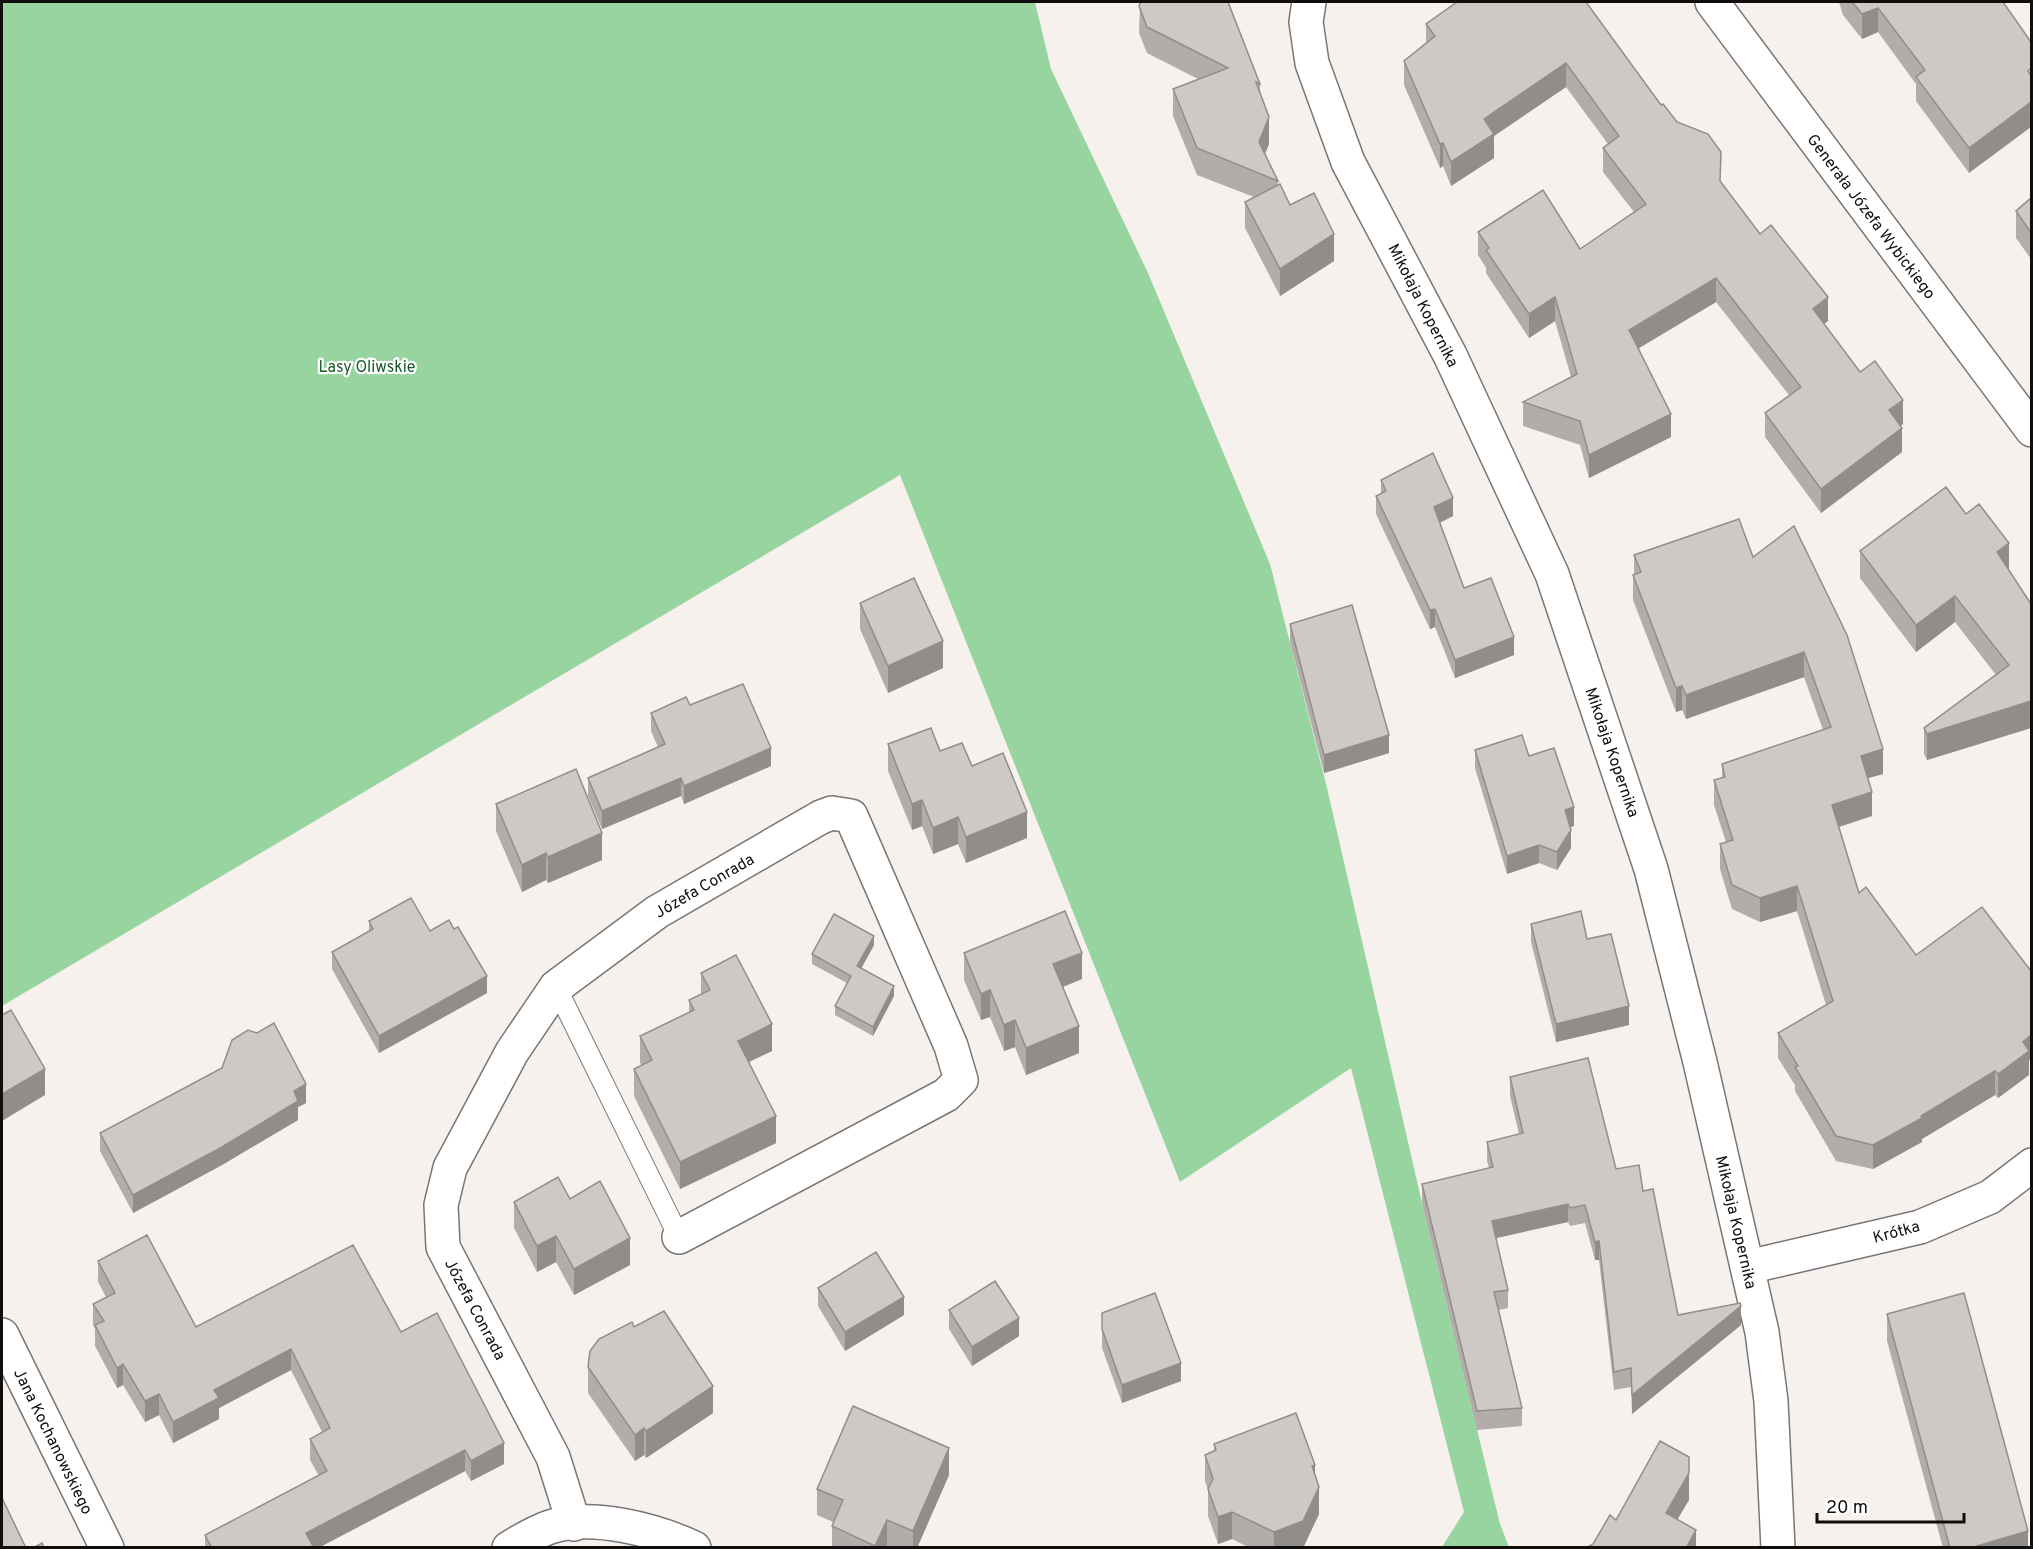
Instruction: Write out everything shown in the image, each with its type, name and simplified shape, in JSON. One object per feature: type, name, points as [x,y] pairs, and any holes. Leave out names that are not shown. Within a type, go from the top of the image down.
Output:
[{"type":"street","name":"Mikołaja Kopernika","points":[[1309,2],[1306,22],[1312,63],[1348,162],[1450,355],[1552,574],[1651,869],[1762,1332],[1772,1401],[1778,1548]]},
{"type":"street","name":"Generała Józefa Wybickiego","points":[[1712,2],[2031,430]]},
{"type":"street","name":"Józefa Conrada","points":[[574,1524],[553,1457],[444,1247],[441,1204],[450,1168],[477,1113],[512,1052],[556,987],[657,912],[821,818],[832,813],[851,816],[951,1046],[961,1080],[946,1095],[679,1237]]},
{"type":"street","name":"Krótka","points":[[1748,1267],[1920,1227],[1990,1197],[2031,1165]]},
{"type":"street","name":"Jana Kochanowskiego","points":[[2,1335],[107,1548]]},
{"type":"street","points":[[509,1548],[552,1526],[596,1523],[664,1534],[694,1548]]},
{"type":"lane","points":[[556,987],[679,1237]]},
{"type":"green space","name":"Lasy Oliwskie","points":[[2,2],[1035,2],[1051,69],[1148,273],[1270,564],[1327,788],[1422,1203],[1500,1524],[1509,1547],[1442,1547],[1464,1512],[1351,1068],[1180,1182],[900,475],[2,1006]]},
{"type":"building","points":[[1141,2],[1228,2],[1260,84],[1256,82],[1269,117],[1259,142],[1278,181],[1197,148],[1173,89],[1228,68],[1147,27],[1139,6]]},
{"type":"building","points":[[1457,2],[1586,2],[1661,105],[1663,104],[1677,122],[1708,134],[1721,152],[1720,181],[1760,234],[1771,225],[1828,297],[1813,309],[1860,372],[1875,361],[1903,400],[1889,410],[1902,428],[1821,489],[1765,413],[1801,387],[1716,278],[1629,330],[1671,414],[1589,455],[1580,421],[1523,402],[1577,374],[1555,297],[1529,314],[1486,250],[1489,248],[1478,232],[1543,190],[1580,249],[1646,204],[1603,148],[1619,136],[1566,63],[1484,119],[1494,134],[1451,162],[1443,143],[1440,144],[1404,61],[1435,36],[1426,24]]},
{"type":"building","points":[[1852,2],[2003,2],[2031,42],[2031,68],[2028,71],[2031,76],[2031,102],[1969,148],[1916,77],[1925,70],[1878,8],[1862,14]]},
{"type":"building","points":[[1280,184],[1290,205],[1314,193],[1334,234],[1280,269],[1245,202]]},
{"type":"building","points":[[2031,198],[2031,233],[2016,211]]},
{"type":"building","points":[[1433,453],[1453,498],[1434,507],[1464,588],[1491,578],[1514,637],[1455,660],[1435,609],[1430,610],[1376,496],[1386,491],[1381,480]]},
{"type":"building","points":[[1946,487],[1966,514],[1979,504],[2009,543],[1997,552],[2031,604],[2031,701],[1927,734],[1924,728],[2009,665],[1955,596],[1916,625],[1860,551]]},
{"type":"building","points":[[1739,519],[1753,557],[1794,526],[1847,635],[1883,749],[1861,756],[1872,792],[1832,805],[1859,893],[1866,887],[1916,955],[1982,907],[2031,971],[2031,1035],[2023,1042],[2029,1051],[1998,1074],[1995,1071],[1921,1116],[1922,1118],[1873,1145],[1836,1136],[1795,1067],[1798,1066],[1778,1033],[1833,1001],[1797,886],[1760,898],[1732,885],[1720,844],[1733,840],[1714,780],[1725,777],[1722,764],[1831,727],[1804,652],[1686,695],[1682,686],[1676,688],[1633,575],[1641,572],[1634,555]]},
{"type":"building","points":[[914,578],[943,641],[888,666],[860,603]]},
{"type":"building","points":[[1352,605],[1389,735],[1324,755],[1290,624]]},
{"type":"building","points":[[743,684],[771,748],[684,786],[681,778],[602,811],[588,778],[665,744],[651,713],[686,697],[690,705]]},
{"type":"building","points":[[931,728],[940,751],[962,743],[972,766],[1003,753],[1027,812],[966,837],[958,817],[933,828],[922,800],[912,804],[888,744]]},
{"type":"building","points":[[1522,735],[1529,756],[1554,748],[1574,807],[1565,810],[1571,830],[1557,852],[1539,845],[1507,856],[1475,750]]},
{"type":"building","points":[[576,769],[602,833],[548,857],[546,853],[522,865],[496,804]]},
{"type":"building","points":[[411,898],[430,931],[449,920],[454,929],[458,927],[487,976],[379,1036],[332,952],[373,929],[369,921]]},
{"type":"building","points":[[1065,911],[1082,953],[1053,964],[1079,1026],[1026,1048],[1015,1020],[1004,1025],[990,990],[981,994],[964,953]]},
{"type":"building","points":[[1581,911],[1587,939],[1611,934],[1629,1006],[1556,1024],[1531,924]]},
{"type":"building","points":[[834,914],[874,936],[857,966],[894,986],[873,1027],[835,1006],[851,976],[812,954]]},
{"type":"building","points":[[736,955],[772,1024],[738,1041],[776,1116],[680,1162],[634,1069],[652,1060],[640,1036],[694,1010],[689,1000],[710,990],[701,973]]},
{"type":"building","points":[[11,1010],[45,1069],[2,1094],[2,1015]]},
{"type":"building","points":[[274,1023],[306,1084],[294,1091],[298,1101],[222,1147],[133,1195],[100,1133],[222,1068],[232,1040],[248,1030],[257,1033]]},
{"type":"building","points":[[1588,1058],[1616,1169],[1639,1165],[1643,1191],[1653,1189],[1678,1315],[1740,1303],[1741,1306],[1632,1395],[1631,1368],[1614,1372],[1599,1241],[1595,1242],[1585,1205],[1570,1208],[1568,1204],[1492,1221],[1508,1290],[1494,1292],[1522,1408],[1477,1411],[1422,1184],[1493,1167],[1487,1142],[1523,1133],[1510,1077]]},
{"type":"building","points":[[558,1177],[570,1199],[600,1181],[630,1238],[574,1269],[556,1236],[537,1246],[514,1202]]},
{"type":"building","points":[[147,1235],[196,1327],[353,1245],[401,1332],[437,1313],[504,1443],[471,1461],[465,1450],[306,1533],[314,1548],[212,1548],[205,1535],[327,1471],[310,1439],[330,1428],[291,1349],[214,1390],[219,1398],[173,1422],[159,1394],[145,1401],[123,1364],[117,1368],[95,1325],[104,1321],[93,1304],[115,1293],[98,1261]]},
{"type":"building","points":[[876,1252],[904,1297],[845,1332],[818,1288]]},
{"type":"building","points":[[995,1281],[1019,1318],[972,1347],[949,1310]]},
{"type":"building","points":[[1155,1293],[1181,1363],[1122,1385],[1102,1329],[1102,1313]]},
{"type":"building","points":[[1964,1293],[2028,1531],[1970,1548],[1950,1548],[1887,1314]]},
{"type":"building","points":[[664,1311],[713,1386],[646,1431],[644,1428],[635,1435],[588,1367],[590,1351],[599,1339],[632,1322],[634,1327]]},
{"type":"building","points":[[853,1406],[949,1448],[913,1531],[887,1520],[875,1546],[832,1526],[843,1500],[817,1489]]},
{"type":"building","points":[[1296,1413],[1315,1465],[1312,1466],[1319,1487],[1303,1521],[1274,1532],[1232,1512],[1218,1517],[1208,1489],[1213,1479],[1205,1455],[1216,1450],[1214,1444]]},
{"type":"building","points":[[1660,1441],[1689,1457],[1689,1473],[1666,1513],[1696,1530],[1686,1548],[1586,1548],[1593,1544],[1610,1515],[1616,1520]]},
{"type":"building","points":[[2,1498],[26,1548],[2,1548]]},
{"type":"building","points":[[42,1543],[44,1548],[33,1548]]}]
